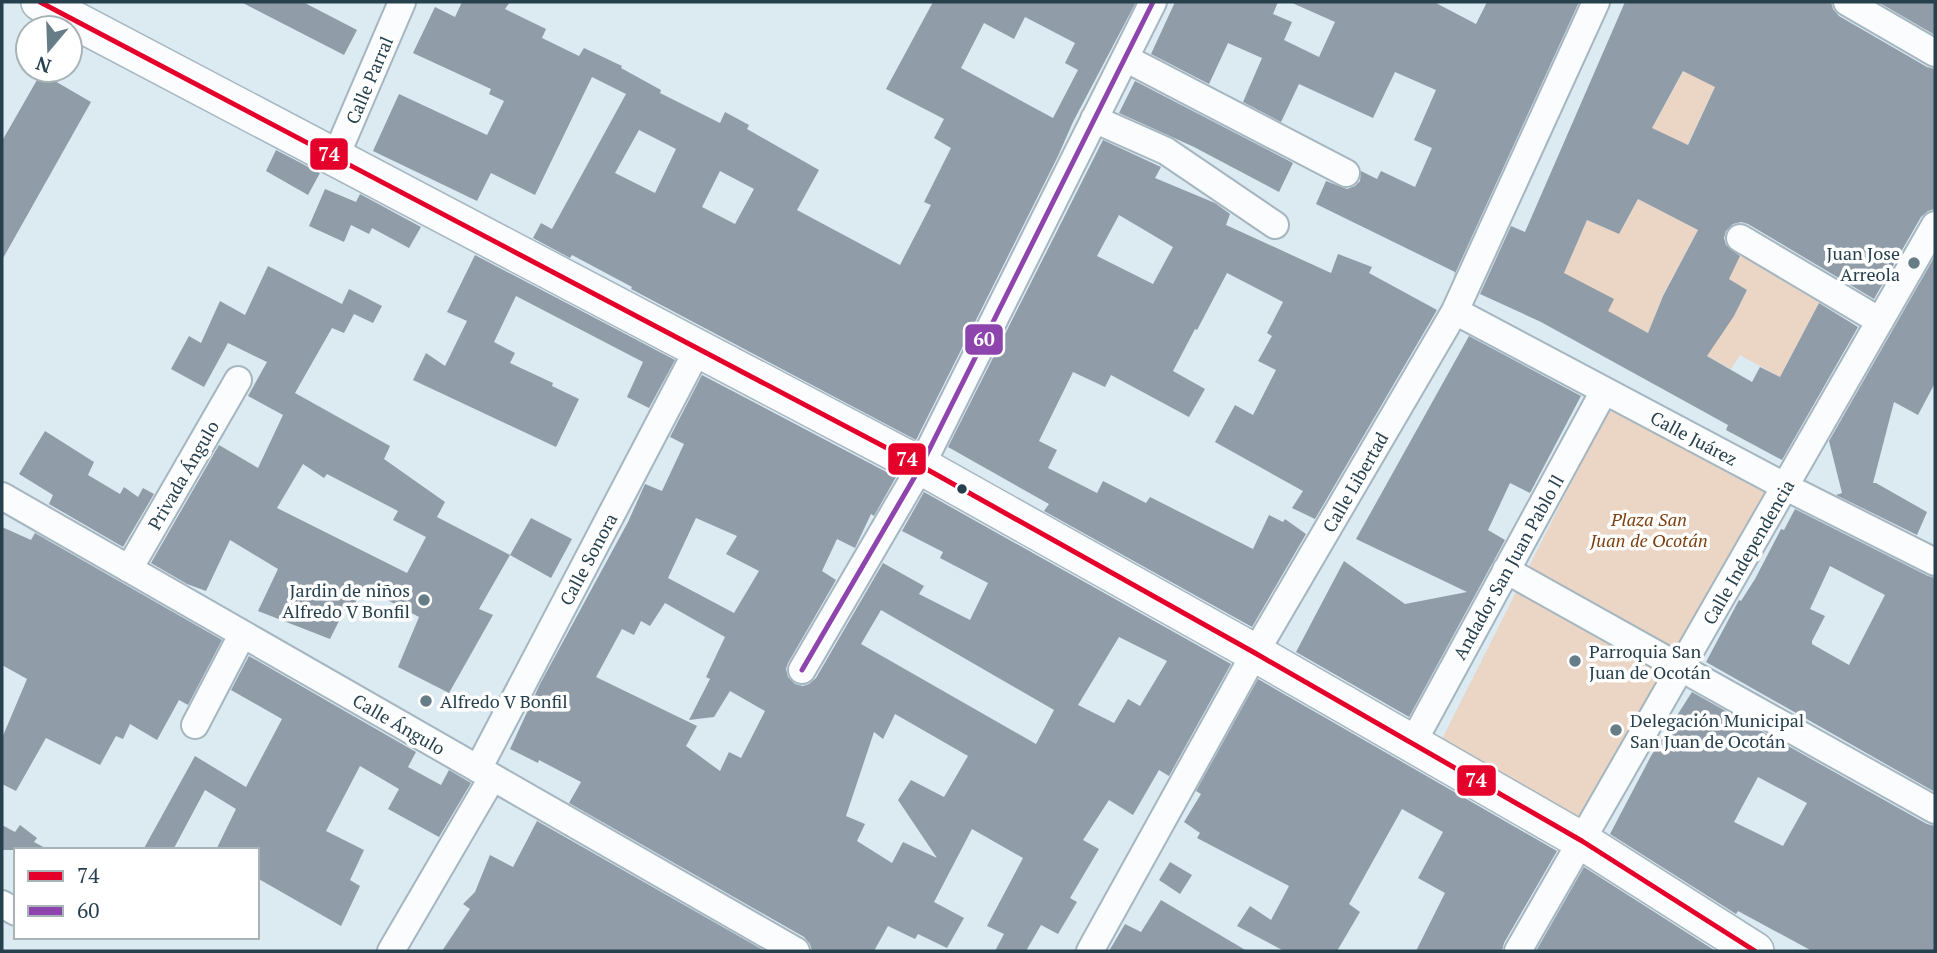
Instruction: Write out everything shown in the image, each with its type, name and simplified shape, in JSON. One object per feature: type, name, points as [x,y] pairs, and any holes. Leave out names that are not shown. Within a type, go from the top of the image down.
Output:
[{"type":"main road","points":[[40,2],[921,467],[1255,653],[1582,841],[1755,951]]},
{"type":"street","name":"Calle Parral","points":[[335,158],[402,2]]},
{"type":"street","points":[[802,670],[921,467],[1153,2]]},
{"type":"street","name":"Calle Libertad","points":[[1090,951],[1255,653],[1455,311],[1596,2]]},
{"type":"street","points":[[1847,2],[1935,53]]},
{"type":"street","points":[[1125,58],[1346,173]]},
{"type":"street","points":[[1094,118],[1167,151],[1275,225]]},
{"type":"street","name":"Calle Independencia","points":[[1518,951],[1935,225]]},
{"type":"street","points":[[1740,238],[1880,321]]},
{"type":"street","name":"Calle Juárez","points":[[1455,311],[1786,487],[1935,562]]},
{"type":"street","name":"Calle Sonora","points":[[391,951],[485,774],[698,349]]},
{"type":"street","name":"Privada Ángulo","points":[[129,569],[238,380]]},
{"type":"street","name":"Andador San Juan Pablo ll","points":[[1412,744],[1604,391]]},
{"type":"street","name":"Calle Ángulo","points":[[2,496],[796,951]]},
{"type":"street","points":[[1506,570],[1935,810]]},
{"type":"street","points":[[195,724],[242,635]]},
{"type":"green space","points":[[1634,2],[1702,2],[1753,26],[1766,2],[1785,2],[1715,87],[1687,146],[1652,128],[1683,72],[1673,21]]},
{"type":"green space","points":[[1638,199],[1698,230],[1663,295],[1648,333],[1615,316],[1596,353],[1589,348],[1564,273],[1587,220],[1619,234]]},
{"type":"green space","points":[[1740,255],[1821,299],[1780,377],[1740,355],[1731,369],[1707,356],[1718,338],[1721,310],[1734,316],[1747,290],[1729,279]]},
{"type":"green space","name":"Plaza San Juan de Ocotán","points":[[1609,408],[1775,491],[1578,829],[1437,749]]},
{"type":"building","points":[[241,2],[303,2],[357,30],[344,55]]},
{"type":"building","points":[[462,2],[510,2],[505,9],[546,29],[542,38],[579,56],[584,48],[622,66],[621,68],[661,90],[660,93],[720,123],[725,112],[749,125],[747,129],[819,170],[797,210],[900,265],[931,205],[924,202],[951,148],[934,138],[944,119],[886,89],[933,2],[1136,2],[1073,122],[916,440],[572,255],[570,258],[533,238],[541,223],[552,229],[626,94],[592,77],[535,195],[491,173],[477,201],[373,151],[399,94],[487,135],[504,101],[489,94],[491,89],[413,53],[435,7],[455,17]],"holes":[[[1025,17],[1075,43],[1065,63],[1078,70],[1053,118],[961,68],[984,23],[1014,39]],[[639,130],[676,149],[655,193],[615,173]],[[720,171],[754,189],[735,224],[702,207]]]},
{"type":"building","points":[[1175,2],[1278,2],[1273,14],[1292,22],[1284,40],[1319,57],[1335,22],[1290,2],[1434,2],[1476,24],[1487,2],[1579,2],[1453,278],[1455,272],[1316,204],[1326,181],[1347,189],[1360,181],[1361,171],[1377,179],[1381,171],[1415,187],[1432,148],[1414,140],[1436,90],[1395,72],[1373,118],[1299,84],[1281,122],[1243,102],[1262,58],[1228,43],[1209,84],[1151,54]]},
{"type":"building","points":[[1625,2],[1831,2],[1839,16],[1927,67],[1935,69],[1935,209],[1921,217],[1874,299],[1748,224],[1733,224],[1726,231],[1726,245],[1740,256],[1729,279],[1747,290],[1734,316],[1707,356],[1752,382],[1760,367],[1780,377],[1819,303],[1858,327],[1782,460],[1726,430],[1728,425],[1541,322],[1480,294],[1511,226],[1525,232]],"holes":[[[1683,71],[1715,87],[1688,145],[1652,128]],[[1638,199],[1698,230],[1663,296],[1648,333],[1608,311],[1614,299],[1564,273],[1587,220],[1619,234]]]},
{"type":"building","points":[[1878,2],[1935,2],[1935,35]]},
{"type":"building","points":[[1135,81],[1293,163],[1279,192],[1194,147],[1119,113]]},
{"type":"building","points":[[35,84],[60,84],[91,102],[2,260],[2,141]]},
{"type":"building","points":[[1103,140],[1161,167],[1155,178],[1215,203],[1230,214],[1226,225],[1331,273],[1338,254],[1372,267],[1369,273],[1437,310],[1315,519],[1292,508],[1303,491],[1215,442],[1235,405],[1253,415],[1276,370],[1258,361],[1272,336],[1267,333],[1283,302],[1227,273],[1173,371],[1205,389],[1189,417],[1111,375],[1105,387],[1073,372],[1039,441],[1057,450],[1048,468],[1097,493],[1103,481],[1146,503],[1150,497],[1253,549],[1269,515],[1283,522],[1285,519],[1306,534],[1252,627],[1044,511],[1049,504],[948,447]],"holes":[[[1119,215],[1173,247],[1153,284],[1097,256]]]},
{"type":"building","points":[[276,150],[320,173],[308,195],[266,171]]},
{"type":"building","points":[[325,189],[356,202],[360,194],[421,227],[409,248],[372,228],[369,234],[351,225],[344,242],[309,226]]},
{"type":"building","points":[[475,255],[675,360],[649,408],[627,397],[643,362],[516,296],[494,342],[515,353],[510,363],[553,383],[552,386],[579,399],[556,447],[413,380],[426,353],[445,366],[467,321],[447,312]]},
{"type":"building","points":[[1935,256],[1935,383],[1918,415],[1894,402],[1873,483],[1927,512],[1917,535],[1836,495],[1842,493],[1829,441]]},
{"type":"building","points":[[268,266],[342,304],[349,289],[382,306],[373,323],[354,314],[344,333],[332,328],[295,393],[390,446],[384,459],[445,502],[437,517],[510,555],[479,609],[493,615],[449,693],[398,667],[419,617],[363,587],[351,612],[345,609],[330,639],[258,611],[278,569],[230,540],[206,591],[187,584],[151,563],[219,445],[258,468],[283,415],[248,396],[267,362],[228,343],[204,387],[171,369],[189,336],[201,343],[220,301],[245,315]],"holes":[[[303,464],[324,478],[327,474],[398,511],[393,520],[426,537],[407,573],[277,508]]]},
{"type":"building","points":[[1469,336],[1581,396],[1530,493],[1510,483],[1488,530],[1505,540],[1409,717],[1296,652],[1344,561],[1405,604],[1467,592],[1356,539]]},
{"type":"building","points":[[702,375],[896,477],[874,516],[871,514],[855,548],[837,539],[822,571],[836,580],[786,669],[788,677],[795,684],[803,686],[816,678],[883,563],[924,586],[919,594],[970,620],[988,583],[940,558],[943,552],[902,531],[924,492],[1231,664],[1169,776],[1159,770],[1133,815],[1109,800],[1083,840],[1099,849],[1070,898],[1077,902],[1058,934],[1041,925],[1026,951],[995,951],[1004,934],[987,926],[1023,858],[972,829],[934,902],[964,918],[947,948],[918,934],[915,939],[888,926],[874,951],[812,951],[804,937],[569,803],[581,782],[539,760],[538,763],[510,749],[540,684],[628,522],[645,484],[662,491],[684,444],[670,437]],"holes":[[[696,518],[737,536],[726,554],[759,571],[734,613],[668,578]],[[665,603],[725,637],[706,677],[710,679],[689,720],[714,717],[730,691],[765,711],[741,758],[729,752],[720,771],[686,746],[697,726],[596,677],[622,629],[634,635],[641,621],[650,626]],[[881,610],[1054,710],[1036,744],[861,644]],[[1119,637],[1167,661],[1140,706],[1128,699],[1114,723],[1078,705]],[[895,714],[968,756],[944,797],[911,780],[898,800],[937,858],[903,842],[892,863],[857,841],[865,824],[846,816],[874,732],[883,739]]]},
{"type":"building","points":[[45,431],[94,462],[88,475],[120,494],[124,487],[138,497],[143,488],[154,494],[123,547],[49,504],[53,495],[19,474]]},
{"type":"building","points":[[1795,509],[1935,578],[1935,792],[1706,662],[1739,600],[1741,601],[1755,579],[1781,529],[1784,530]],"holes":[[[1830,566],[1885,595],[1849,665],[1812,644],[1825,616],[1810,609]]]},
{"type":"building","points":[[531,518],[572,539],[551,578],[510,555]]},
{"type":"building","points":[[2,527],[31,540],[35,533],[222,640],[188,705],[179,700],[157,740],[130,724],[123,739],[116,736],[100,765],[46,738],[16,791],[2,784],[2,738],[27,679],[2,665]]},
{"type":"building","points":[[249,656],[416,752],[408,767],[441,785],[449,770],[471,783],[439,837],[388,809],[399,789],[360,766],[326,831],[364,850],[350,880],[360,886],[341,926],[259,879],[259,848],[217,848],[236,809],[205,790],[174,848],[144,848],[195,756],[246,787],[282,719],[231,690]]},
{"type":"building","points":[[1258,679],[1557,851],[1504,943],[1502,951],[1416,951],[1445,893],[1418,878],[1443,832],[1402,809],[1349,904],[1360,912],[1337,951],[1284,951],[1237,926],[1250,906],[1271,920],[1289,886],[1197,838],[1200,833],[1184,822],[1201,794],[1196,791]]},
{"type":"building","points":[[1692,692],[1927,824],[1935,826],[1935,951],[1812,951],[1738,911],[1736,914],[1610,834],[1651,756]],"holes":[[[1758,777],[1807,803],[1783,846],[1734,822]]]},
{"type":"building","points":[[537,821],[765,951],[442,951],[470,909],[463,904],[475,892],[490,855],[513,867]]},
{"type":"building","points":[[2,825],[15,832],[20,825],[37,838],[34,842],[45,848],[14,848],[2,850]]},
{"type":"building","points":[[1170,862],[1192,875],[1180,894],[1159,880]]},
{"type":"building","points":[[1584,867],[1714,950],[1536,951]]},
{"type":"building","points":[[1161,900],[1247,951],[1109,951],[1125,924],[1141,932]]},
{"type":"transit line","name":"74","points":[[40,2],[921,466],[1255,653],[1582,841],[1755,951]]},
{"type":"transit line","name":"60","points":[[802,670],[921,466],[1153,2]]},
{"type":"place","name":"Juan Jose Arreola","points":[[1914,263]]},
{"type":"place","name":"Jardin de niños Alfredo V Bonfil","points":[[424,600]]},
{"type":"place","name":"Parroquia San Juan de Ocotán","points":[[1575,661]]},
{"type":"place","name":"Alfredo V Bonfil","points":[[426,701]]},
{"type":"place","name":"Delegación Municipal San Juan de Ocotán","points":[[1616,730]]}]
